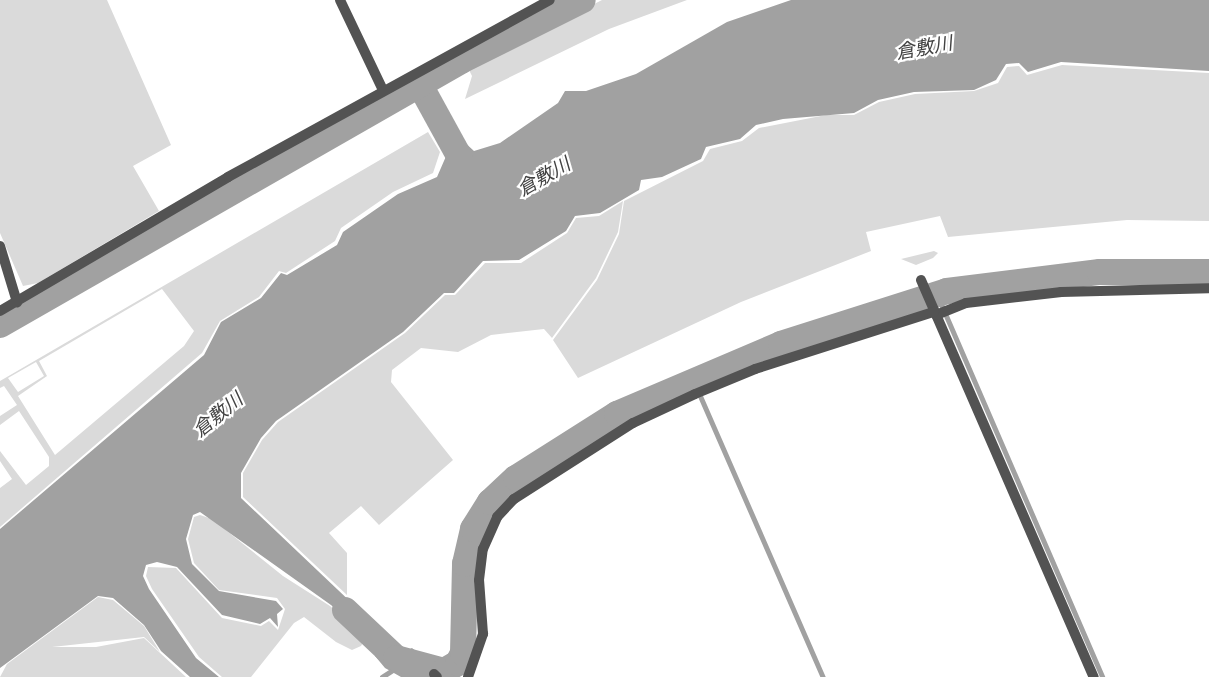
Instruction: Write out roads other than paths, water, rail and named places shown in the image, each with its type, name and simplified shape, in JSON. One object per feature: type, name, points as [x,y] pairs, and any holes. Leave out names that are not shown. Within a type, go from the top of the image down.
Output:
[{"type":"street","points":[[340,0],[383,90]]},
{"type":"street","points":[[0,312],[383,90],[550,0]]},
{"type":"street","points":[[0,246],[18,302]]},
{"type":"street","points":[[922,282],[938,312],[1094,677]]},
{"type":"street","points":[[468,677],[483,634],[483,549],[497,518],[514,499],[587,450],[699,393],[755,369],[966,303],[1061,292],[1209,288]]},
{"type":"water","name":"倉敷川","points":[[791,0],[1209,0],[1209,71],[1061,62],[1028,72],[1019,63],[1006,64],[996,80],[974,90],[914,92],[878,100],[854,113],[783,119],[756,125],[740,139],[706,147],[701,159],[662,177],[641,180],[639,190],[600,213],[575,216],[566,231],[519,260],[483,261],[454,293],[444,293],[403,332],[276,421],[261,438],[241,473],[241,498],[377,627],[368,637],[331,605],[200,512],[193,515],[186,539],[192,564],[219,591],[276,601],[283,609],[277,614],[278,627],[270,618],[260,624],[222,615],[177,567],[157,562],[146,565],[143,576],[149,589],[196,658],[219,677],[190,677],[161,651],[144,625],[113,598],[98,596],[0,668],[0,529],[204,355],[221,322],[261,298],[281,273],[287,275],[337,245],[343,232],[398,194],[437,177],[447,154],[438,134],[440,127],[449,128],[474,151],[500,143],[558,103],[565,91],[586,91],[636,74],[727,22]]},
{"type":"water","points":[[388,634],[406,651],[412,648],[426,659],[426,677],[401,677],[385,668],[375,656],[376,646]]},
{"type":"waterway","points":[[0,325],[461,61],[583,0]]},
{"type":"waterway","points":[[420,85],[459,156]]},
{"type":"waterway","points":[[345,610],[396,658],[444,671],[458,663],[463,653],[465,564],[473,529],[490,502],[516,478],[617,414],[781,344],[947,291],[1100,272],[1209,272]]},
{"type":"waterway","points":[[1207,272],[1209,277]]},
{"type":"waterway","points":[[937,294],[1103,677]]},
{"type":"waterway","points":[[1,319],[2,324]]},
{"type":"waterway","points":[[693,379],[823,677]]},
{"type":"waterway","points":[[382,677],[396,668]]}]
